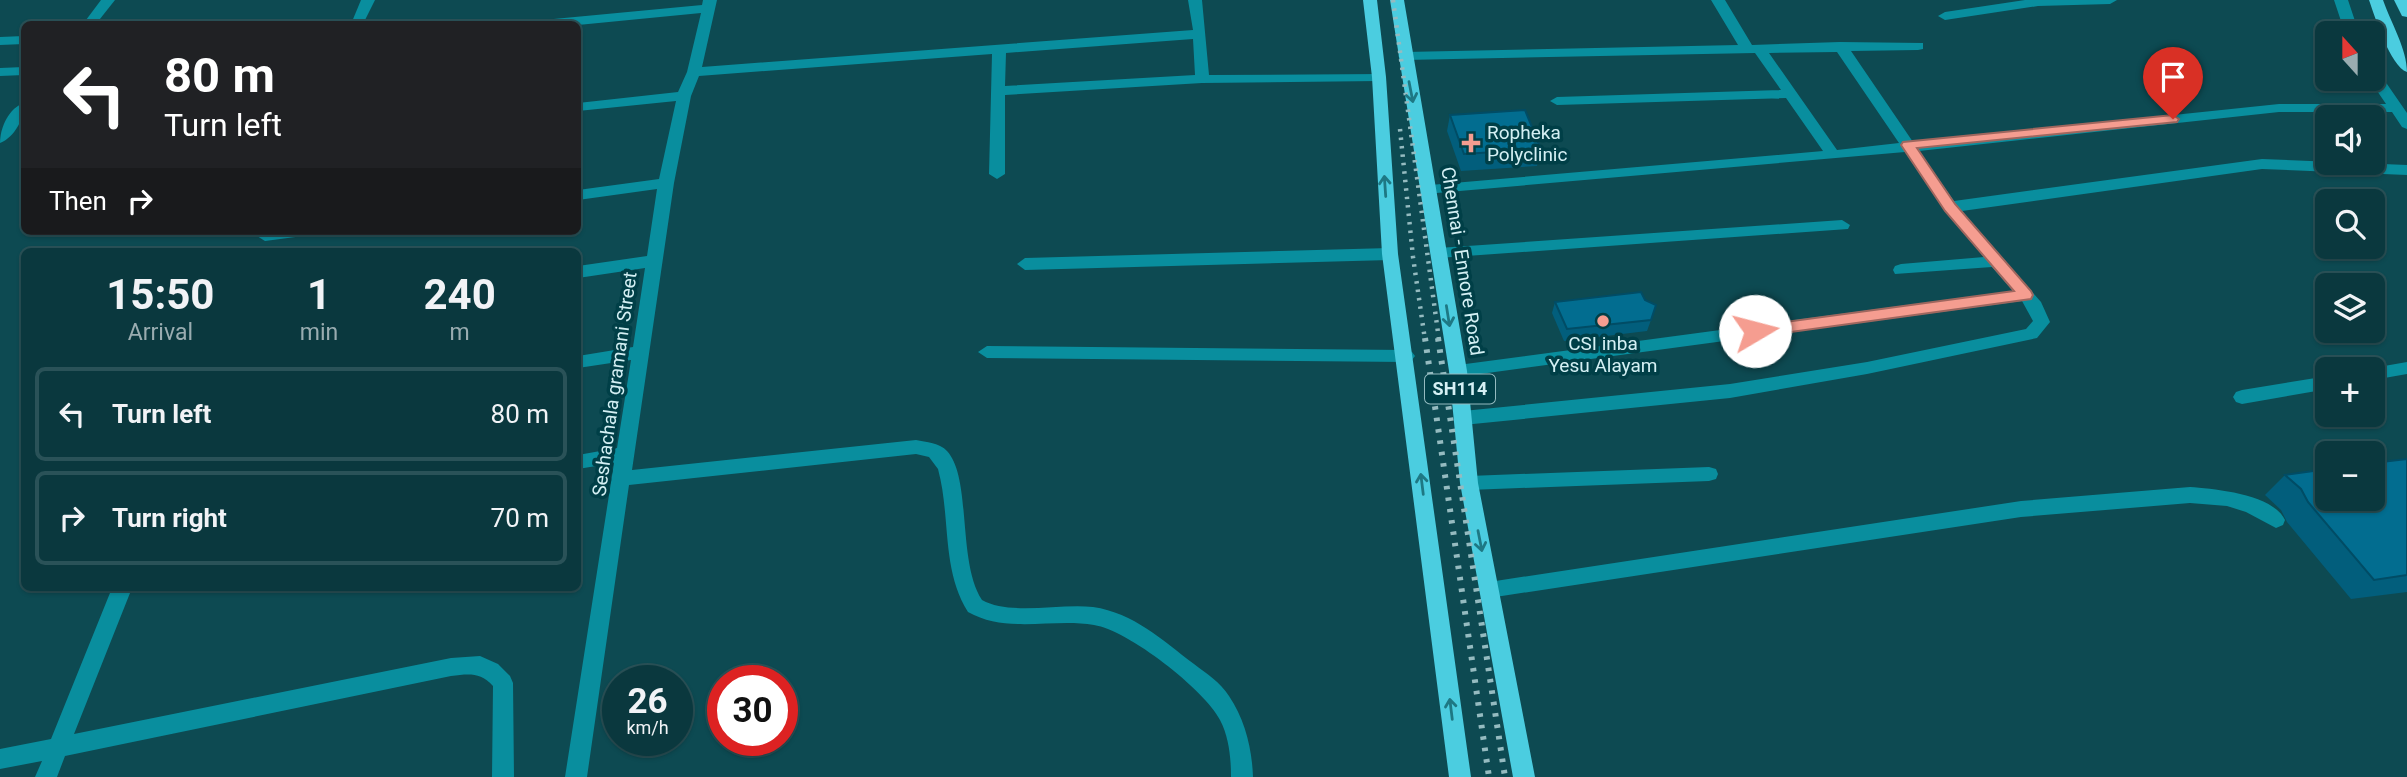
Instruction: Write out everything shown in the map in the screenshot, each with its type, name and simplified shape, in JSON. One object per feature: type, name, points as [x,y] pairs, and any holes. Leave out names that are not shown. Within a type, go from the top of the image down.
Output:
[{"type":"main road","name":"SH114","points":[[1370,0],[1379,77],[1390,254],[1406,356],[1460,777]]},
{"type":"main road","name":"Chennai - Ennore Road","points":[[1397,0],[1458,371],[1469,483],[1524,777]]},
{"type":"main road","points":[[2376,0],[2388,34],[2407,68]]},
{"type":"main road","points":[[2401,0],[2407,13]]},
{"type":"street","points":[[91,21],[108,0]]},
{"type":"street","points":[[358,21],[368,0]]},
{"type":"street","points":[[1195,0],[1202,79]]},
{"type":"street","points":[[1718,0],[1833,155]]},
{"type":"street","points":[[1945,16],[2037,1],[2110,0]]},
{"type":"street","points":[[2341,0],[2348,21]]},
{"type":"street","points":[[567,21],[710,4]]},
{"type":"street","name":"Seshachala gramani Street","points":[[576,777],[666,183],[684,96],[694,72],[710,4]]},
{"type":"street","points":[[694,72],[1200,34]]},
{"type":"street","points":[[0,41],[21,40]]},
{"type":"street","points":[[1463,418],[1730,391],[1867,369],[2031,334],[2039,328],[2042,321],[2035,306],[1950,207],[1840,46]]},
{"type":"street","points":[[1405,56],[1918,46]]},
{"type":"street","points":[[997,174],[999,49]]},
{"type":"street","points":[[0,72],[21,71]]},
{"type":"street","points":[[998,91],[1202,79],[1379,77]]},
{"type":"street","points":[[2384,91],[2407,124]]},
{"type":"street","points":[[1557,101],[1788,94]]},
{"type":"street","points":[[581,107],[684,96]]},
{"type":"street","points":[[1430,190],[1833,155],[2279,108],[2396,108]]},
{"type":"street","points":[[0,138],[21,111]]},
{"type":"street","points":[[1950,207],[2262,164],[2407,170]]},
{"type":"street","points":[[581,195],[666,183]]},
{"type":"street","points":[[1438,253],[1842,225]]},
{"type":"street","points":[[1025,264],[1390,254]]},
{"type":"street","points":[[581,272],[653,261]]},
{"type":"street","points":[[1901,270],[1995,261]]},
{"type":"street","points":[[1458,371],[2025,295]]},
{"type":"street","points":[[581,362],[639,352]]},
{"type":"street","points":[[986,352],[1406,356]]},
{"type":"street","points":[[2385,372],[2407,368]]},
{"type":"street","points":[[2242,397],[2315,384]]},
{"type":"street","points":[[621,479],[916,447],[936,451],[945,460],[949,477],[965,592],[976,608],[996,614],[1094,615],[1124,624],[1145,637],[1214,693],[1229,718],[1239,745],[1242,777]]},
{"type":"street","points":[[581,461],[625,454]]},
{"type":"street","points":[[1469,483],[1709,474]]},
{"type":"street","points":[[1489,590],[2049,506],[2190,495],[2227,498],[2252,506],[2276,520]]},
{"type":"street","points":[[46,777],[121,591]]},
{"type":"street","points":[[0,759],[451,667],[481,664],[495,673],[503,683],[502,777]]},
{"type":"building","points":[[1525,110],[1541,149],[1464,154],[1450,115]]},
{"type":"building","points":[[1641,292],[1645,300],[1656,305],[1651,320],[1567,329],[1555,302]]},
{"type":"building","points":[[2407,459],[2407,575],[2374,580],[2316,511],[2385,511],[2385,462]]},
{"type":"building","points":[[2315,471],[2315,510],[2301,489],[2285,475]]},
{"type":"railway","points":[[1393,0],[1439,340]]},
{"type":"railway","points":[[1400,129],[1413,257],[1425,340]]},
{"type":"railway","points":[[1425,338],[1489,777]]},
{"type":"railway","points":[[1438,338],[1505,777]]},
{"type":"place","name":"Ropheka Polyclinic","points":[[1471,143]]},
{"type":"place","name":"CSI inba Yesu Alayam","points":[[1603,321]]},
{"type":"route","points":[[1755,331],[2025,295],[1950,207],[1908,145],[2173,119]]}]
